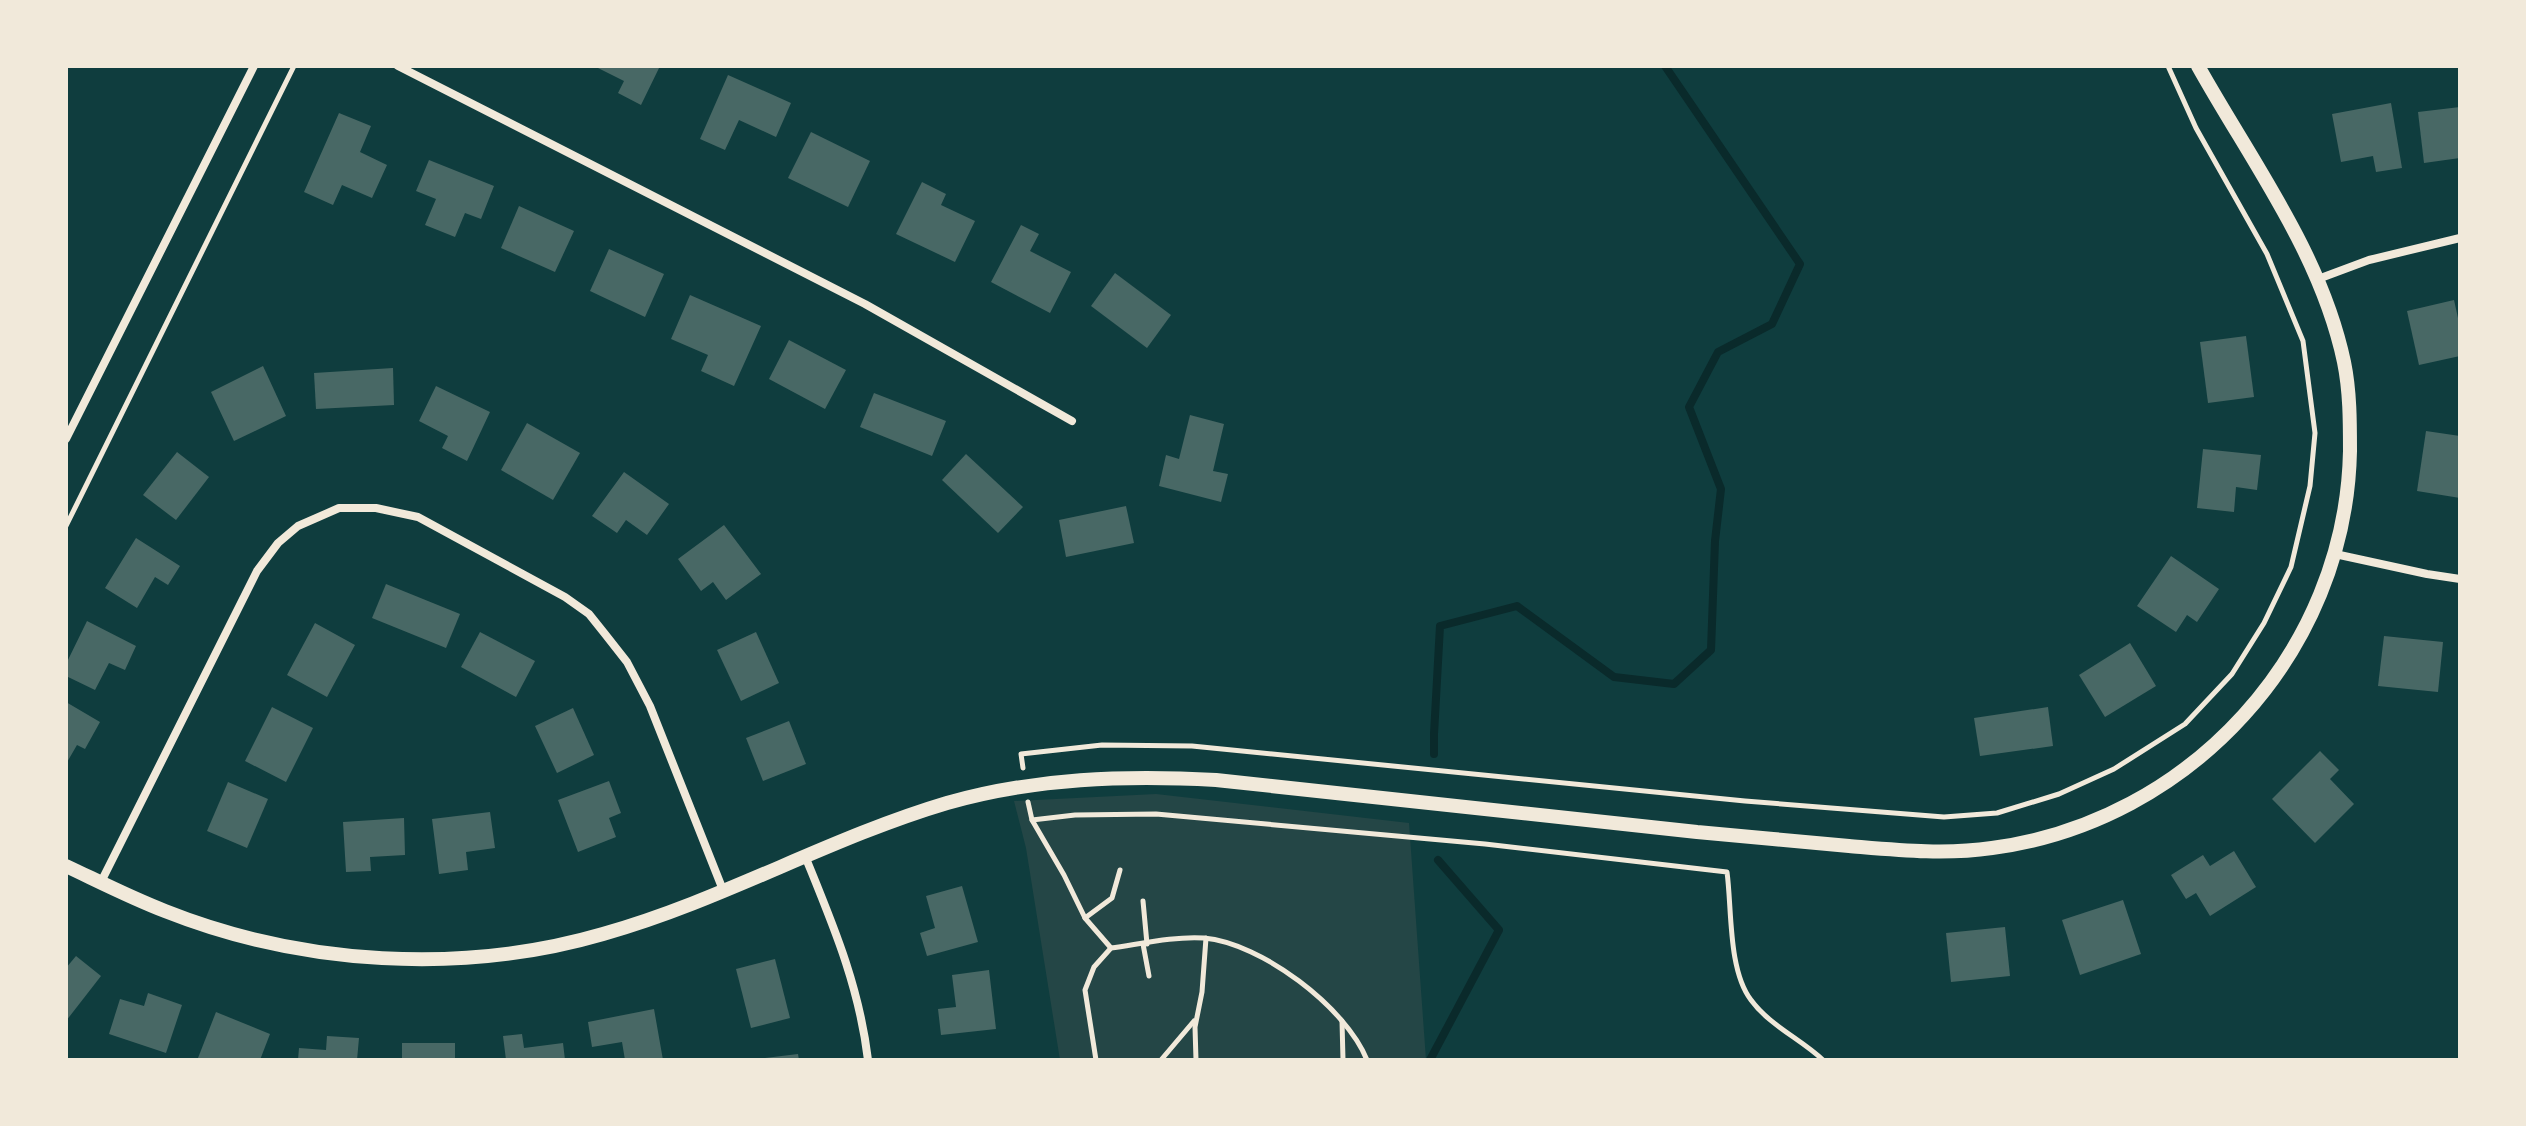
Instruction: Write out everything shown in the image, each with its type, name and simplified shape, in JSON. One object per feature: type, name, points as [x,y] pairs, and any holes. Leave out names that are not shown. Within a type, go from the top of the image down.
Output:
[{"type":"street","points":[[66,439],[254,66]]},
{"type":"street","points":[[398,66],[865,304],[1072,421]]},
{"type":"street","points":[[66,866],[165,911],[230,932],[330,953],[381,959],[455,959],[528,950],[601,935],[668,913],[805,856],[947,803],[1063,780],[1110,777],[1216,780],[1701,832],[1943,852],[1990,849],[2034,841],[2112,814],[2184,771],[2220,741],[2258,700],[2290,655],[2315,607],[2335,554],[2350,469],[2350,423],[2344,364],[2318,279],[2298,237],[2198,66]]},
{"type":"street","points":[[2318,279],[2369,260],[2460,238]]},
{"type":"street","points":[[101,882],[257,571],[278,543],[298,526],[339,508],[356,507],[418,517],[565,597],[589,614],[627,662],[650,706],[723,890]]},
{"type":"street","points":[[2335,554],[2460,579]]},
{"type":"street","points":[[805,856],[848,963],[865,1030],[868,1060]]},
{"type":"path","points":[[66,526],[294,66]]},
{"type":"path","points":[[1021,754],[1102,745],[1192,746],[1745,801],[1944,817],[1997,813],[2059,794],[2114,769],[2185,724],[2232,674],[2264,623],[2291,567],[2310,486],[2315,433],[2303,341],[2267,254],[2196,128],[2168,66]]},
{"type":"path","points":[[1111,948],[1085,918],[1032,820],[1075,815],[1156,814],[1485,844],[1727,872],[1736,967],[1750,999],[1781,1029],[1823,1060]]},
{"type":"path","points":[[1085,918],[1112,898],[1120,870]]},
{"type":"path","points":[[1143,901],[1149,976]]},
{"type":"path","points":[[1196,1060],[1195,1027],[1202,992],[1206,938]]},
{"type":"path","points":[[1096,1060],[1085,990],[1094,967],[1111,948],[1206,938],[1232,942],[1267,959],[1305,985],[1342,1020],[1359,1041],[1367,1060]]},
{"type":"path","points":[[1161,1060],[1197,1019]]},
{"type":"path","points":[[1342,1020],[1343,1060]]},
{"type":"shaded area","points":[[1156,794],[1409,823],[1426,1060],[1060,1060],[1026,848],[1014,801]]},
{"type":"building","points":[[594,66],[660,66],[641,105],[618,93],[624,81]]},
{"type":"building","points":[[728,75],[791,103],[776,137],[739,120],[725,150],[700,139]]},
{"type":"building","points":[[2391,103],[2402,168],[2376,172],[2373,156],[2341,162],[2332,114]]},
{"type":"building","points":[[2460,107],[2460,158],[2424,163],[2418,112]]},
{"type":"building","points":[[339,113],[371,126],[360,152],[387,165],[372,198],[342,185],[333,205],[304,192]]},
{"type":"building","points":[[811,132],[870,161],[848,207],[788,178]]},
{"type":"building","points":[[429,160],[494,186],[481,219],[465,213],[455,237],[425,225],[436,199],[416,191]]},
{"type":"building","points":[[922,182],[946,194],[941,205],[975,221],[955,262],[896,234]]},
{"type":"building","points":[[519,206],[574,231],[555,272],[501,248]]},
{"type":"building","points":[[1021,225],[1039,234],[1030,251],[1071,272],[1050,313],[991,282]]},
{"type":"building","points":[[609,249],[664,274],[645,317],[590,291]]},
{"type":"building","points":[[1115,273],[1171,315],[1147,348],[1091,306]]},
{"type":"building","points":[[690,295],[761,326],[734,386],[701,371],[708,355],[671,339]]},
{"type":"building","points":[[2454,300],[2460,327],[2460,356],[2419,365],[2407,311]]},
{"type":"building","points":[[2246,336],[2254,397],[2208,403],[2200,342]]},
{"type":"building","points":[[789,340],[846,370],[825,409],[769,379]]},
{"type":"building","points":[[263,366],[286,416],[234,441],[211,392]]},
{"type":"building","points":[[393,368],[394,405],[316,409],[314,373]]},
{"type":"building","points":[[436,386],[490,412],[467,461],[442,448],[448,436],[419,421]]},
{"type":"building","points":[[874,393],[946,421],[932,456],[860,427]]},
{"type":"building","points":[[1190,415],[1224,424],[1213,471],[1228,474],[1221,502],[1159,486],[1166,455],[1179,459]]},
{"type":"building","points":[[527,423],[580,453],[553,500],[501,470]]},
{"type":"building","points":[[2426,431],[2460,436],[2460,498],[2417,491]]},
{"type":"building","points":[[2203,449],[2261,455],[2257,490],[2236,487],[2234,512],[2197,508]]},
{"type":"building","points":[[177,452],[209,477],[176,520],[143,495]]},
{"type":"building","points":[[966,454],[1023,507],[998,533],[942,480]]},
{"type":"building","points":[[624,472],[669,504],[647,535],[626,520],[617,533],[592,516]]},
{"type":"building","points":[[1126,506],[1134,543],[1066,557],[1059,520]]},
{"type":"building","points":[[724,525],[761,574],[726,600],[713,582],[701,591],[678,559]]},
{"type":"building","points":[[136,538],[180,566],[168,585],[155,577],[137,608],[105,588]]},
{"type":"building","points":[[2171,556],[2219,589],[2197,622],[2187,615],[2176,632],[2137,606]]},
{"type":"building","points":[[386,584],[460,614],[446,648],[372,618]]},
{"type":"building","points":[[87,621],[136,646],[125,670],[109,663],[95,690],[66,676],[66,664]]},
{"type":"building","points":[[315,623],[355,645],[327,697],[287,675]]},
{"type":"building","points":[[480,632],[535,661],[516,697],[461,667]]},
{"type":"building","points":[[756,632],[779,683],[741,701],[717,650]]},
{"type":"building","points":[[2384,636],[2443,642],[2438,692],[2378,686]]},
{"type":"building","points":[[2130,643],[2156,686],[2105,717],[2079,675]]},
{"type":"building","points":[[66,702],[100,722],[85,749],[77,745],[66,764]]},
{"type":"building","points":[[272,707],[313,728],[286,782],[245,761]]},
{"type":"building","points":[[2048,707],[2053,746],[1980,756],[1974,718]]},
{"type":"building","points":[[573,708],[594,755],[557,773],[535,726]]},
{"type":"building","points":[[789,721],[806,764],[763,781],[746,738]]},
{"type":"building","points":[[2320,751],[2339,770],[2330,779],[2354,804],[2315,843],[2272,799]]},
{"type":"building","points":[[609,781],[621,813],[609,818],[616,837],[578,852],[558,800]]},
{"type":"building","points":[[228,782],[268,799],[247,848],[207,831]]},
{"type":"building","points":[[490,812],[495,848],[466,852],[468,870],[439,874],[432,819]]},
{"type":"building","points":[[404,818],[405,855],[370,857],[371,871],[346,872],[343,822]]},
{"type":"building","points":[[2234,851],[2256,887],[2210,916],[2196,893],[2186,899],[2171,875],[2203,855],[2210,866]]},
{"type":"building","points":[[962,886],[978,942],[927,956],[920,933],[935,928],[926,896]]},
{"type":"building","points":[[2123,900],[2141,954],[2080,975],[2062,920]]},
{"type":"building","points":[[2005,927],[2010,976],[1951,982],[1946,933]]},
{"type":"building","points":[[76,956],[101,976],[66,1021],[66,968]]},
{"type":"building","points":[[775,959],[790,1018],[751,1028],[736,969]]},
{"type":"building","points":[[989,970],[996,1029],[941,1035],[938,1009],[956,1007],[952,975]]},
{"type":"building","points":[[148,993],[182,1005],[166,1053],[109,1034],[120,999],[144,1006]]},
{"type":"building","points":[[654,1009],[663,1060],[625,1060],[622,1042],[592,1047],[588,1022]]},
{"type":"building","points":[[216,1012],[270,1034],[260,1060],[198,1058]]},
{"type":"building","points":[[522,1034],[524,1048],[563,1043],[565,1060],[506,1060],[503,1036]]},
{"type":"building","points":[[327,1036],[359,1038],[357,1060],[298,1060],[299,1048],[326,1050]]},
{"type":"building","points":[[402,1043],[455,1043],[455,1060],[402,1060]]},
{"type":"building","points":[[798,1054],[799,1060],[765,1060],[765,1058]]},
{"type":"waterway","points":[[1434,754],[1440,626],[1517,606],[1614,677],[1674,684],[1711,650],[1715,541],[1721,489],[1689,407],[1718,352],[1772,324],[1800,264],[1665,66]]},
{"type":"waterway","points":[[1430,1060],[1499,930],[1438,860]]}]
